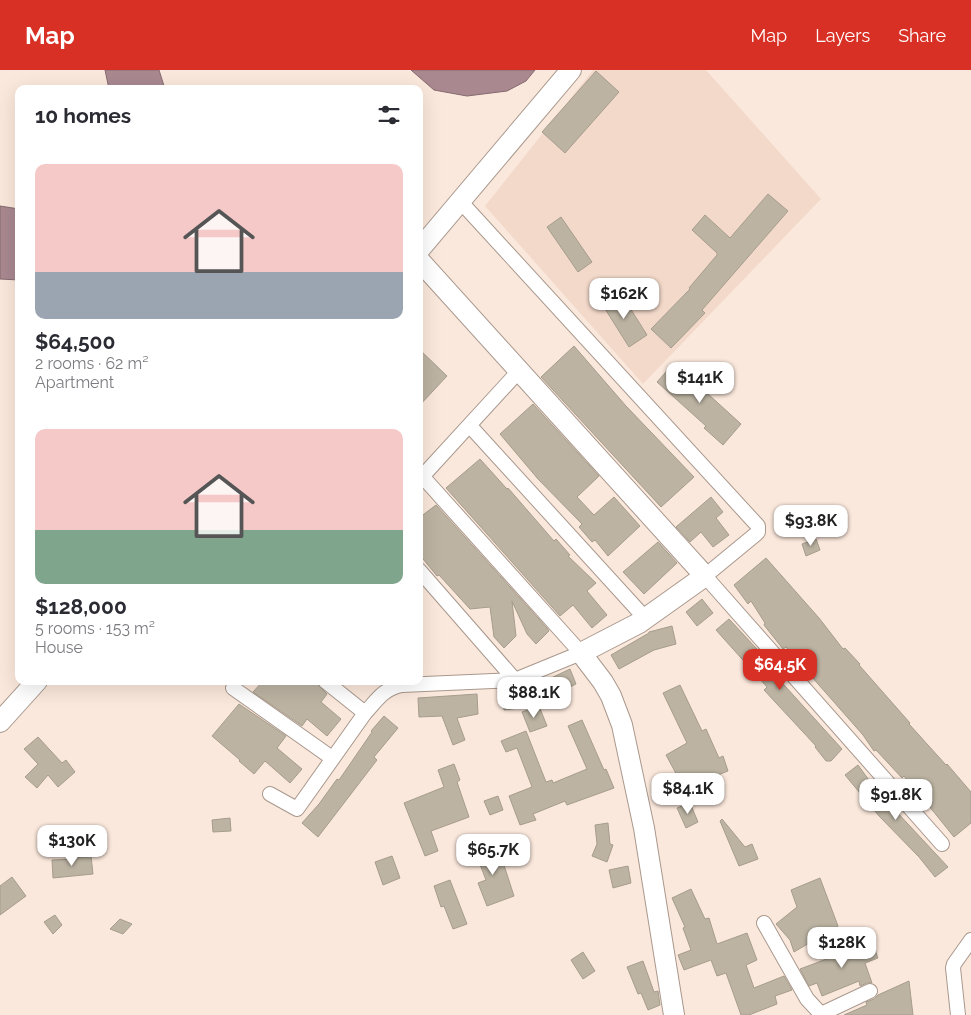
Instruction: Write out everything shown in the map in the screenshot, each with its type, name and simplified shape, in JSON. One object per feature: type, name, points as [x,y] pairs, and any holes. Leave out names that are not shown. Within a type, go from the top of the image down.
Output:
[{"type":"street","points":[[423,245],[571,70]]},
{"type":"street","points":[[423,684],[515,680],[581,653],[645,618],[705,576],[758,532],[758,526],[460,200]]},
{"type":"street","points":[[423,265],[518,372],[705,576],[942,844]]},
{"type":"street","points":[[423,475],[518,372]]},
{"type":"street","points":[[470,426],[645,618]]},
{"type":"street","points":[[423,481],[581,653],[611,696],[622,725],[644,828],[674,1015]]},
{"type":"street","points":[[423,576],[515,680]]},
{"type":"street","points":[[0,722],[33,685]]},
{"type":"street","points":[[330,685],[365,713]]},
{"type":"street","points":[[270,794],[297,809],[365,713],[387,690],[402,685]]},
{"type":"street","points":[[233,688],[332,758]]},
{"type":"street","points":[[764,923],[807,998],[820,1014],[870,991]]},
{"type":"street","points":[[958,1015],[953,968],[971,940]]},
{"type":"shaded area","points":[[105,70],[159,70],[164,85],[108,85]]},
{"type":"shaded area","points":[[411,70],[535,70],[526,81],[507,91],[467,96],[434,90]]},
{"type":"shaded area","points":[[593,70],[706,70],[821,199],[643,384],[485,206]]},
{"type":"shaded area","points":[[0,206],[15,208],[15,280],[0,279]]},
{"type":"building","points":[[596,71],[619,92],[565,153],[542,132]]},
{"type":"building","points":[[768,194],[788,211],[702,310],[705,313],[671,348],[651,329],[690,289],[717,255],[692,230],[705,215],[730,238]]},
{"type":"building","points":[[561,217],[592,262],[578,272],[547,227]]},
{"type":"building","points":[[620,292],[647,335],[629,347],[602,304]]},
{"type":"building","points":[[574,346],[626,406],[694,477],[661,507],[541,377]]},
{"type":"building","points":[[423,353],[447,376],[423,402]]},
{"type":"building","points":[[674,363],[741,424],[723,445],[704,428],[706,426],[657,382]]},
{"type":"building","points":[[533,404],[599,476],[577,497],[594,515],[614,497],[640,526],[608,556],[595,540],[592,542],[579,527],[582,524],[538,479],[500,434]]},
{"type":"building","points":[[480,459],[554,541],[556,539],[570,555],[568,556],[596,583],[587,591],[607,615],[592,628],[573,605],[560,616],[446,488]]},
{"type":"building","points":[[711,497],[723,512],[716,518],[729,535],[713,547],[701,532],[690,542],[676,527]]},
{"type":"building","points":[[436,505],[547,628],[549,631],[536,644],[527,634],[512,601],[516,636],[504,648],[494,637],[490,607],[470,609],[439,575],[437,576],[423,559],[423,515]]},
{"type":"building","points":[[816,539],[820,550],[806,556],[802,544]]},
{"type":"building","points":[[658,542],[677,563],[644,594],[623,572]]},
{"type":"building","points":[[766,558],[819,618],[843,649],[845,648],[860,664],[909,724],[971,792],[971,823],[954,837],[904,776],[902,778],[876,750],[874,751],[863,735],[811,676],[813,675],[786,647],[783,649],[764,625],[765,623],[751,601],[748,604],[734,585]]},
{"type":"building","points":[[702,599],[713,613],[697,626],[686,612]]},
{"type":"building","points":[[729,619],[769,662],[766,665],[842,749],[831,761],[826,761],[816,746],[764,690],[767,687],[716,630]]},
{"type":"building","points":[[672,626],[676,644],[654,650],[619,669],[611,655],[649,632]]},
{"type":"building","points":[[570,669],[576,684],[554,695],[547,680]]},
{"type":"building","points":[[259,685],[318,685],[327,694],[321,702],[341,719],[327,736],[307,719],[302,726],[253,692]]},
{"type":"building","points":[[680,685],[702,731],[706,729],[719,758],[723,756],[728,771],[713,777],[720,790],[693,805],[666,755],[687,743],[663,693]]},
{"type":"building","points":[[524,691],[526,707],[504,710],[502,694]]},
{"type":"building","points":[[477,694],[478,714],[457,718],[465,740],[453,745],[442,716],[419,717],[418,698]]},
{"type":"building","points":[[239,704],[286,736],[277,748],[302,769],[290,783],[265,761],[254,774],[212,736]]},
{"type":"building","points":[[539,706],[547,726],[530,732],[522,712]]},
{"type":"building","points":[[384,716],[398,728],[374,757],[377,760],[318,837],[302,823],[337,779],[339,780],[371,731]]},
{"type":"building","points":[[582,720],[614,788],[567,805],[565,801],[533,814],[536,820],[520,825],[509,796],[532,787],[517,748],[506,752],[501,741],[526,731],[546,782],[552,780],[553,783],[587,769],[568,726]]},
{"type":"building","points":[[38,737],[62,763],[66,760],[75,772],[58,787],[48,775],[37,788],[25,777],[38,764],[24,749]]},
{"type":"building","points":[[454,764],[460,780],[457,782],[469,817],[431,831],[438,851],[425,856],[404,803],[444,787],[438,770]]},
{"type":"building","points":[[858,765],[879,794],[882,792],[896,808],[894,809],[948,867],[935,877],[919,857],[879,816],[845,775]]},
{"type":"building","points":[[498,796],[503,810],[490,815],[484,801]]},
{"type":"building","points":[[690,803],[698,822],[686,828],[677,808]]},
{"type":"building","points":[[230,818],[231,831],[213,832],[212,820]]},
{"type":"building","points":[[722,819],[745,847],[752,844],[758,859],[739,866],[720,821]]},
{"type":"building","points":[[608,823],[610,844],[613,845],[607,862],[592,856],[597,844],[595,825]]},
{"type":"building","points":[[488,839],[495,858],[501,856],[514,896],[487,906],[478,883],[486,880],[479,862],[482,861],[476,843]]},
{"type":"building","points":[[91,856],[93,874],[53,878],[52,860]]},
{"type":"building","points":[[392,856],[400,878],[383,885],[375,862]]},
{"type":"building","points":[[628,866],[631,883],[613,888],[609,870]]},
{"type":"building","points":[[12,877],[26,896],[0,915],[0,886]]},
{"type":"building","points":[[820,878],[838,926],[794,952],[790,940],[776,924],[797,907],[791,890]]},
{"type":"building","points":[[450,880],[467,924],[453,929],[444,906],[441,907],[434,886]]},
{"type":"building","points":[[691,889],[705,919],[709,918],[717,944],[747,933],[757,960],[746,965],[754,988],[784,976],[792,990],[775,996],[777,1004],[749,1015],[741,1015],[726,973],[717,976],[711,960],[684,970],[678,955],[691,950],[683,928],[685,927],[672,898]]},
{"type":"building","points":[[55,915],[62,925],[53,934],[44,922]]},
{"type":"building","points":[[120,919],[132,924],[123,934],[110,929]]},
{"type":"building","points":[[871,939],[878,958],[865,963],[872,983],[860,986],[859,981],[822,996],[817,983],[809,986],[800,969],[848,951],[846,948]]},
{"type":"building","points":[[583,952],[595,971],[583,979],[571,960]]},
{"type":"building","points":[[643,961],[654,992],[658,991],[660,1005],[648,1010],[641,993],[638,994],[627,967]]},
{"type":"building","points":[[909,981],[913,1015],[844,1015],[867,1005],[866,1002],[878,995]]}]
